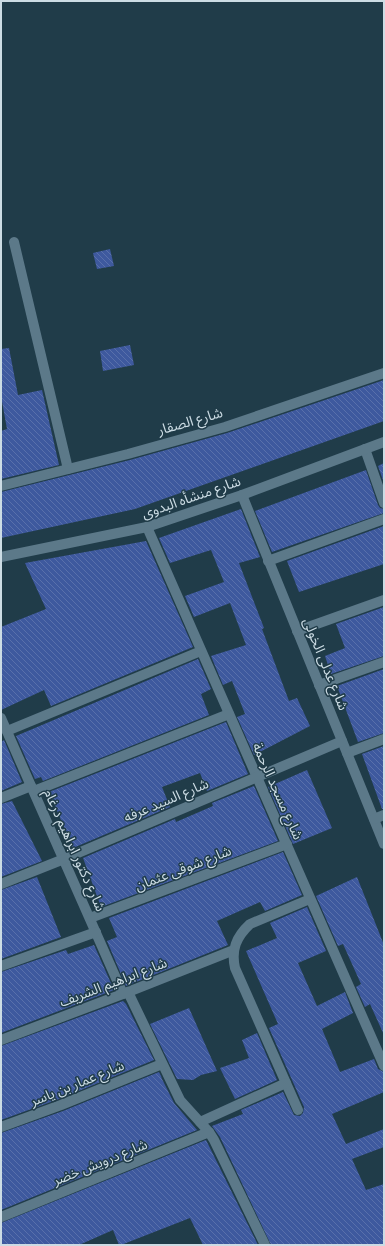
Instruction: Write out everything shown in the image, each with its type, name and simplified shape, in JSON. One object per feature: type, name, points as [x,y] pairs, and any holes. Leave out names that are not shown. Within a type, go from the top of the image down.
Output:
[{"type":"street","points":[[14,242],[68,469]]},
{"type":"street","name":"شارع الصقار","points":[[1,486],[128,454],[225,426],[384,373]]},
{"type":"street","name":"شارع منشأه البدوى","points":[[1,557],[147,528],[242,495],[384,442]]},
{"type":"street","points":[[365,450],[384,503]]},
{"type":"street","name":"شارع عدلى الخولى","points":[[242,495],[384,844]]},
{"type":"street","points":[[268,560],[384,519]]},
{"type":"street","name":"شارع مسجد الرحمة","points":[[147,528],[384,1066]]},
{"type":"street","points":[[297,631],[384,600]]},
{"type":"street","points":[[7,731],[201,652]]},
{"type":"street","points":[[319,685],[384,662]]},
{"type":"street","points":[[1,798],[33,789],[229,714]]},
{"type":"street","name":"شارع دكتور ابراهيم درغام","points":[[1,718],[96,932],[126,993],[180,1100],[190,1113],[209,1132],[218,1148],[265,1245]]},
{"type":"street","points":[[347,753],[384,739]]},
{"type":"street","name":"شارع السيد عرفه","points":[[1,884],[64,859],[342,741]]},
{"type":"street","points":[[374,819],[384,815]]},
{"type":"street","name":"شارع شوقى عثمان","points":[[90,918],[286,844]]},
{"type":"street","points":[[298,1110],[235,968],[233,959],[237,940],[250,924],[310,900]]},
{"type":"street","points":[[1,966],[96,932]]},
{"type":"street","name":"شارع ابراهيم الشريف","points":[[1,1040],[234,950]]},
{"type":"street","name":"شارع عمار بن ياسر","points":[[1,1127],[61,1106],[162,1064]]},
{"type":"street","points":[[200,1122],[286,1082]]},
{"type":"street","name":"شارع درويش خضر","points":[[1,1218],[209,1132]]},
{"type":"building","points":[[110,249],[114,266],[97,269],[93,253]]},
{"type":"building","points":[[130,345],[134,365],[103,371],[100,351]]},
{"type":"building","points":[[9,348],[18,395],[42,390],[59,465],[1,479],[1,431],[7,429],[1,396],[1,349]]},
{"type":"building","points":[[384,380],[384,421],[135,509],[1,538],[1,492],[130,460],[227,433]]},
{"type":"building","points":[[384,463],[384,483],[378,466]]},
{"type":"building","points":[[366,470],[378,505],[380,508],[384,509],[384,513],[272,552],[255,511]]},
{"type":"building","points":[[241,509],[260,557],[239,563],[264,628],[262,629],[289,701],[297,698],[310,726],[254,755],[237,717],[245,714],[232,681],[223,685],[211,656],[246,645],[230,603],[194,617],[185,596],[224,582],[211,550],[170,563],[159,538]]},
{"type":"building","points":[[384,526],[384,564],[299,592],[287,561]]},
{"type":"building","points":[[146,541],[193,647],[51,706],[44,690],[1,710],[1,627],[46,609],[25,563]]},
{"type":"building","points":[[384,607],[384,656],[331,674],[325,656],[345,648],[336,624]]},
{"type":"building","points":[[198,659],[211,689],[201,694],[209,715],[43,781],[41,777],[35,779],[16,736]]},
{"type":"building","points":[[384,669],[384,733],[358,742],[337,686]]},
{"type":"building","points":[[226,722],[248,774],[207,791],[200,773],[162,787],[170,807],[73,848],[49,792]]},
{"type":"building","points":[[4,740],[22,782],[1,791],[1,742]]},
{"type":"building","points":[[384,746],[384,809],[382,809],[362,754]]},
{"type":"building","points":[[307,770],[332,828],[293,844],[268,787]]},
{"type":"building","points":[[254,786],[278,841],[101,907],[83,858],[175,819],[176,822],[213,806],[212,803]]},
{"type":"building","points":[[12,801],[42,861],[1,877],[1,804]]},
{"type":"building","points":[[283,852],[302,895],[265,911],[260,902],[217,921],[228,945],[126,986],[107,941],[117,937],[109,918]]},
{"type":"building","points":[[37,877],[61,937],[1,959],[1,890]]},
{"type":"building","points":[[357,877],[384,945],[384,1035],[370,1004],[365,1007],[356,987],[361,984],[343,944],[338,946],[316,896]]},
{"type":"building","points":[[307,907],[326,951],[298,963],[317,1006],[345,992],[353,1013],[322,1029],[340,1072],[374,1059],[378,1069],[384,1072],[384,1092],[332,1114],[346,1144],[384,1129],[384,1147],[352,1159],[366,1190],[384,1184],[384,1245],[271,1245],[220,1137],[212,1126],[243,1114],[241,1110],[283,1092],[294,1115],[300,1116],[303,1113],[304,1107],[269,1028],[278,1024],[246,951],[277,938],[270,923]]},
{"type":"building","points":[[94,945],[114,990],[1,1033],[1,972],[66,950],[68,954]]},
{"type":"building","points":[[123,1001],[126,1004],[154,1060],[59,1099],[1,1120],[1,1046]]},
{"type":"building","points":[[189,1008],[217,1071],[201,1075],[193,1080],[177,1079],[150,1024]]},
{"type":"building","points":[[257,1033],[277,1080],[235,1099],[220,1068],[249,1058],[242,1040]]},
{"type":"building","points":[[159,1072],[174,1103],[197,1130],[1,1210],[1,1133],[63,1111]]},
{"type":"building","points":[[206,1140],[258,1245],[203,1245],[190,1218],[121,1245],[119,1245],[113,1230],[79,1245],[1,1245],[1,1223]]}]
